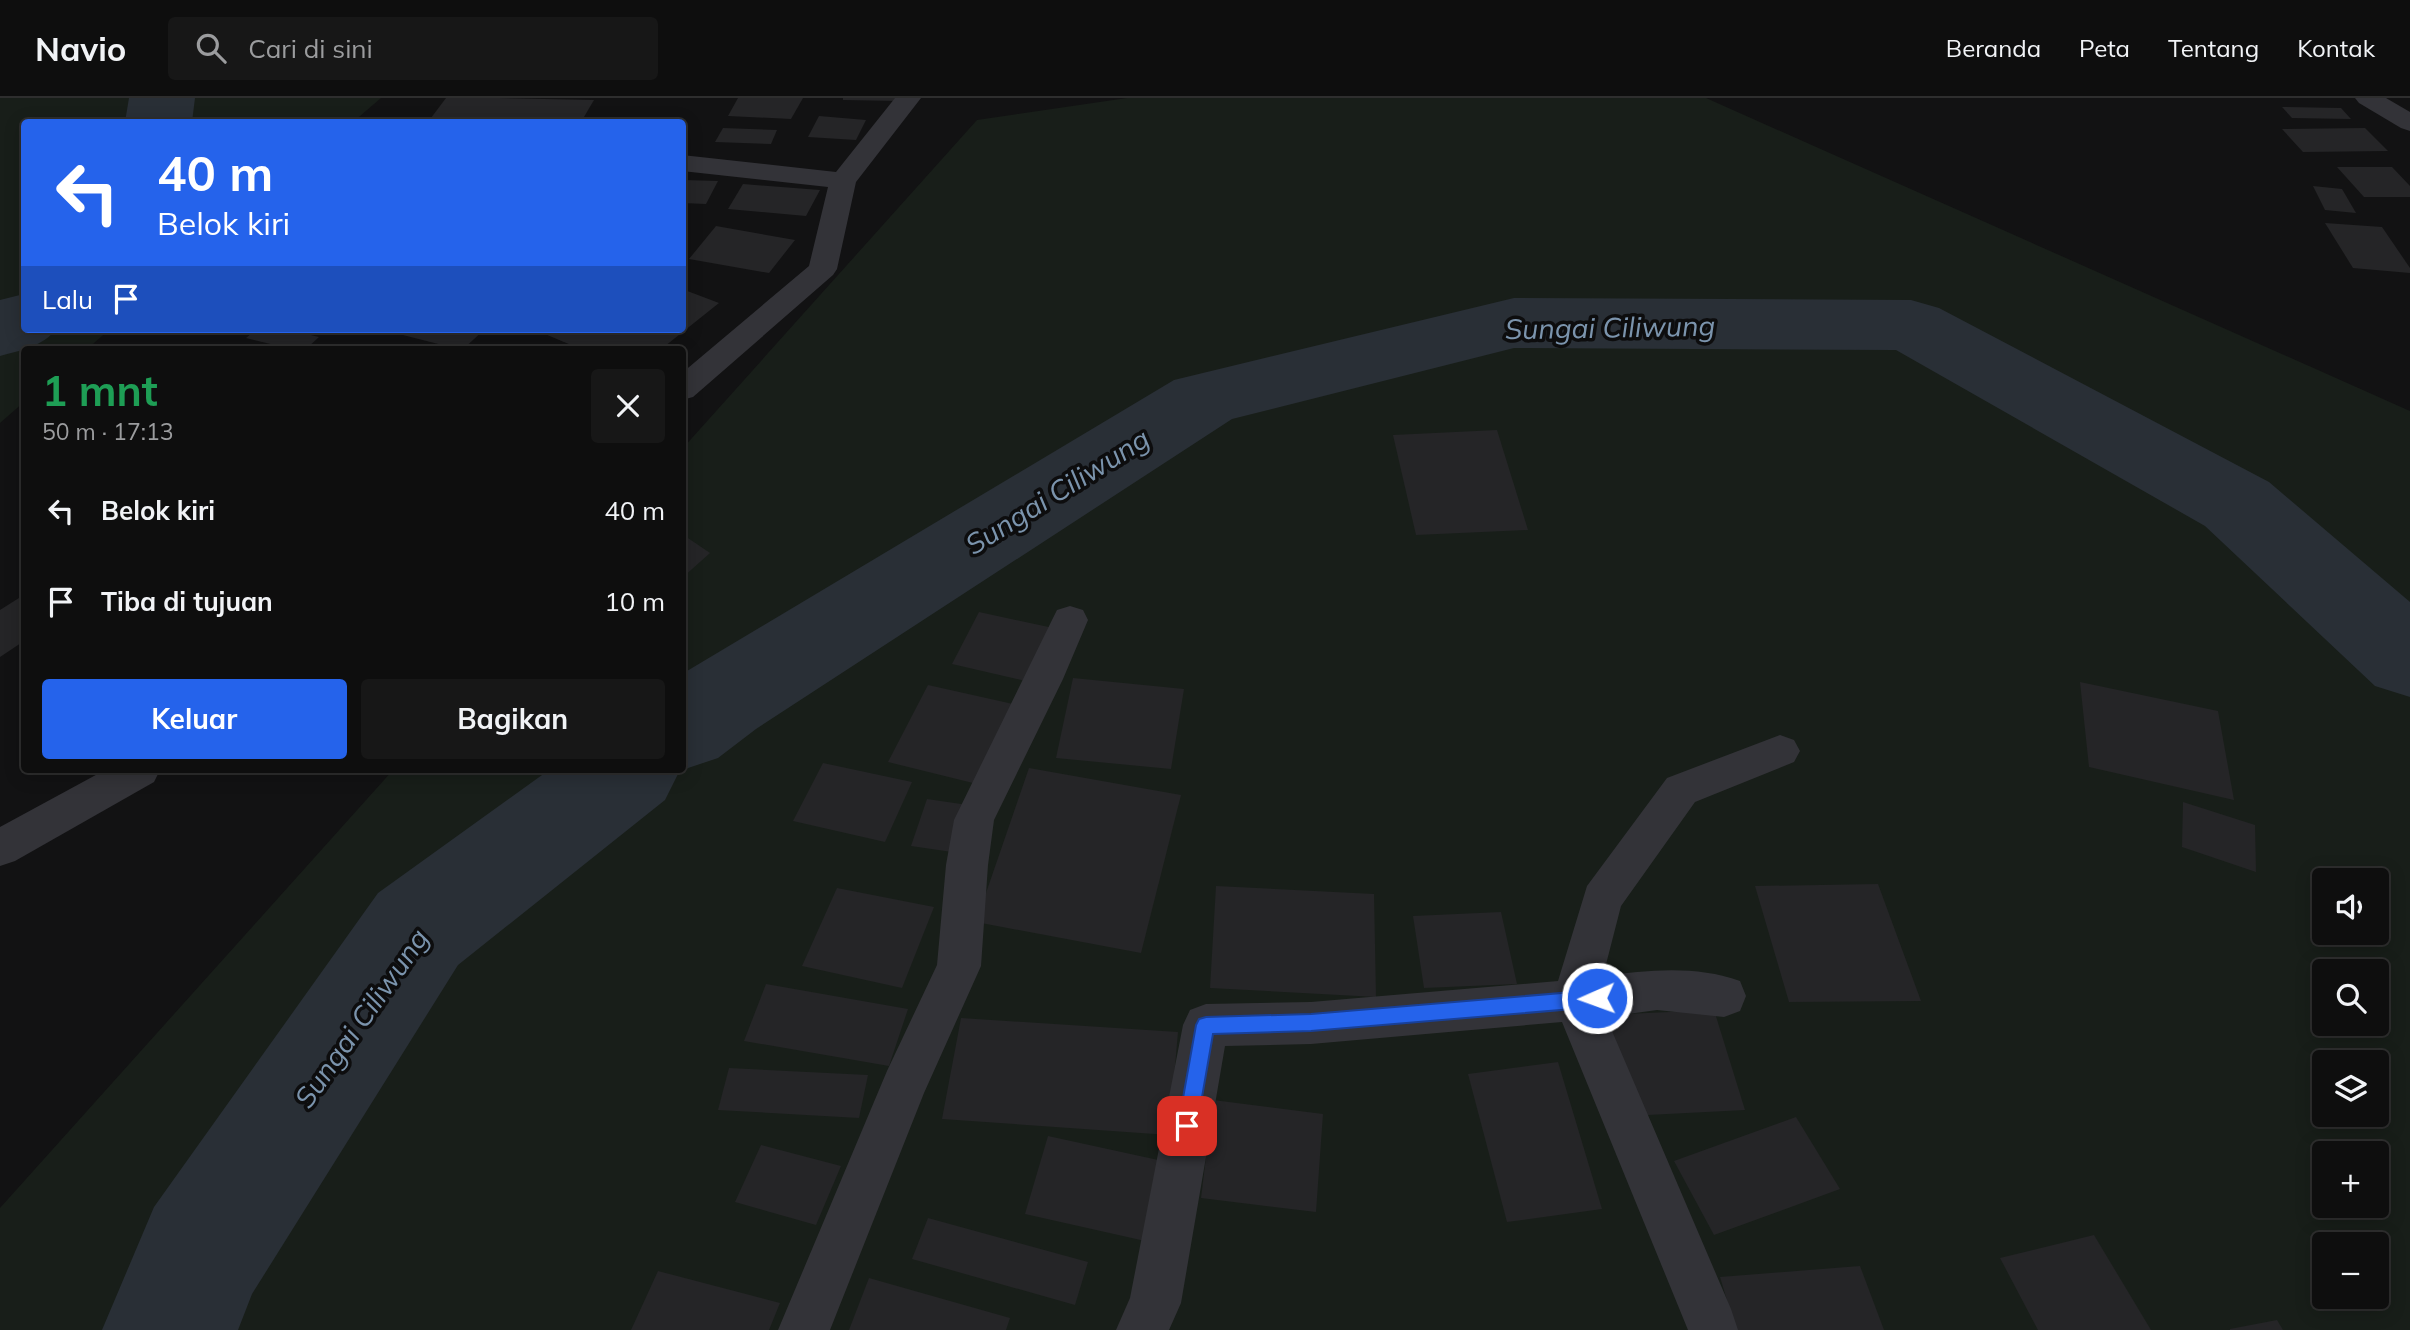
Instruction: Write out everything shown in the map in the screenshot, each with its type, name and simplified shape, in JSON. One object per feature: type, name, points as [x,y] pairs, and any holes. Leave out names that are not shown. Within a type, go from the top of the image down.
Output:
[{"type":"street","points":[[686,387],[823,269],[844,181],[908,98]]},
{"type":"street","points":[[2368,98],[2410,123]]},
{"type":"street","points":[[686,163],[844,181]]},
{"type":"street","points":[[804,1330],[810,1322],[903,1087],[959,966],[967,865],[974,820],[1070,620]]},
{"type":"street","points":[[1713,1327],[1575,998],[1601,899],[1681,790],[1780,751]]},
{"type":"street","points":[[0,848],[134,773]]},
{"type":"street","points":[[1142,1330],[1156,1303],[1206,1025],[1311,1023],[1597,998],[1657,989],[1724,996]]},
{"type":"shaded area","points":[[0,98],[381,98],[356,119],[21,119],[21,333],[105,333],[91,346],[21,346],[21,405],[0,423]]},
{"type":"shaded area","points":[[1127,98],[1706,98],[2410,411],[2410,1330],[0,1330],[0,1208],[390,773],[686,773],[686,445],[977,120]]},
{"type":"building","points":[[446,98],[594,100],[583,119],[430,119]]},
{"type":"building","points":[[738,98],[803,98],[791,119],[728,116]]},
{"type":"building","points":[[843,98],[901,98],[900,101]]},
{"type":"building","points":[[2282,107],[2341,108],[2351,119],[2292,118]]},
{"type":"building","points":[[819,116],[866,120],[856,140],[808,137]]},
{"type":"building","points":[[723,128],[777,130],[771,144],[715,142]]},
{"type":"building","points":[[2365,128],[2388,151],[2303,152],[2282,129]]},
{"type":"building","points":[[2337,167],[2392,167],[2410,186],[2410,197],[2364,197]]},
{"type":"building","points":[[686,180],[718,181],[706,204],[686,203]]},
{"type":"building","points":[[743,184],[820,190],[806,216],[728,209]]},
{"type":"building","points":[[2313,186],[2342,189],[2356,213],[2325,210]]},
{"type":"building","points":[[2325,223],[2382,227],[2410,268],[2410,273],[2353,268]]},
{"type":"building","points":[[716,226],[795,240],[769,273],[689,259]]},
{"type":"building","points":[[686,291],[719,303],[686,329]]},
{"type":"building","points":[[252,333],[302,333],[319,337],[309,346],[279,346],[246,338]]},
{"type":"building","points":[[395,333],[481,333],[466,346],[446,346]]},
{"type":"building","points":[[543,333],[681,333],[665,346],[573,346]]},
{"type":"building","points":[[1497,430],[1528,530],[1416,535],[1393,435]]},
{"type":"building","points":[[686,537],[710,553],[686,574]]},
{"type":"building","points":[[21,599],[21,643],[0,657],[0,610]]},
{"type":"building","points":[[979,612],[1058,629],[1034,683],[952,664]]},
{"type":"building","points":[[1073,678],[1184,689],[1171,769],[1056,758]]},
{"type":"building","points":[[2080,682],[2218,711],[2234,800],[2089,767]]},
{"type":"building","points":[[928,685],[1013,704],[977,784],[888,762]]},
{"type":"building","points":[[823,763],[912,782],[885,842],[793,821]]},
{"type":"building","points":[[1029,768],[1181,795],[1141,953],[976,922]]},
{"type":"building","points":[[927,799],[968,805],[952,852],[911,846]]},
{"type":"building","points":[[2183,802],[2255,825],[2256,872],[2182,847]]},
{"type":"building","points":[[1878,884],[1921,1001],[1789,1002],[1755,886]]},
{"type":"building","points":[[1216,886],[1374,894],[1376,997],[1210,988]]},
{"type":"building","points":[[837,888],[934,907],[902,988],[802,966]]},
{"type":"building","points":[[1501,912],[1517,984],[1424,988],[1413,916]]},
{"type":"building","points":[[766,984],[908,1009],[889,1066],[744,1041]]},
{"type":"building","points":[[1714,1010],[1745,1110],[1628,1116],[1603,1015]]},
{"type":"building","points":[[961,1018],[1178,1032],[1169,1135],[942,1119]]},
{"type":"building","points":[[1558,1062],[1602,1209],[1507,1222],[1468,1074]]},
{"type":"building","points":[[729,1068],[868,1075],[859,1118],[718,1110]]},
{"type":"building","points":[[1213,1100],[1323,1114],[1316,1212],[1201,1198]]},
{"type":"building","points":[[1796,1117],[1840,1189],[1714,1235],[1674,1161]]},
{"type":"building","points":[[1048,1136],[1172,1163],[1154,1243],[1025,1214]]},
{"type":"building","points":[[761,1145],[841,1166],[816,1225],[735,1202]]},
{"type":"building","points":[[928,1218],[1088,1262],[1075,1305],[912,1259]]},
{"type":"building","points":[[2094,1235],[2151,1330],[2038,1330],[2000,1258]]},
{"type":"building","points":[[1860,1266],[1884,1330],[1736,1330],[1720,1277]]},
{"type":"building","points":[[658,1271],[780,1303],[769,1330],[631,1330]]},
{"type":"building","points":[[869,1278],[1010,1318],[1006,1330],[849,1330]]},
{"type":"building","points":[[2277,1320],[2283,1330],[2230,1330],[2230,1329]]},
{"type":"waterway","name":"Sungai Ciliwung","points":[[158,119],[162,98]]},
{"type":"waterway","name":"Sungai Ciliwung","points":[[0,331],[21,320]]},
{"type":"waterway","name":"Sungai Ciliwung","points":[[686,726],[720,701],[1204,399],[1514,323],[1911,325],[2237,504],[2410,659]]},
{"type":"waterway","name":"Sungai Ciliwung","points":[[170,1330],[201,1254],[418,929],[624,773]]},
{"type":"route","points":[[1187,1126],[1206,1025],[1311,1023],[1597,998]]}]
